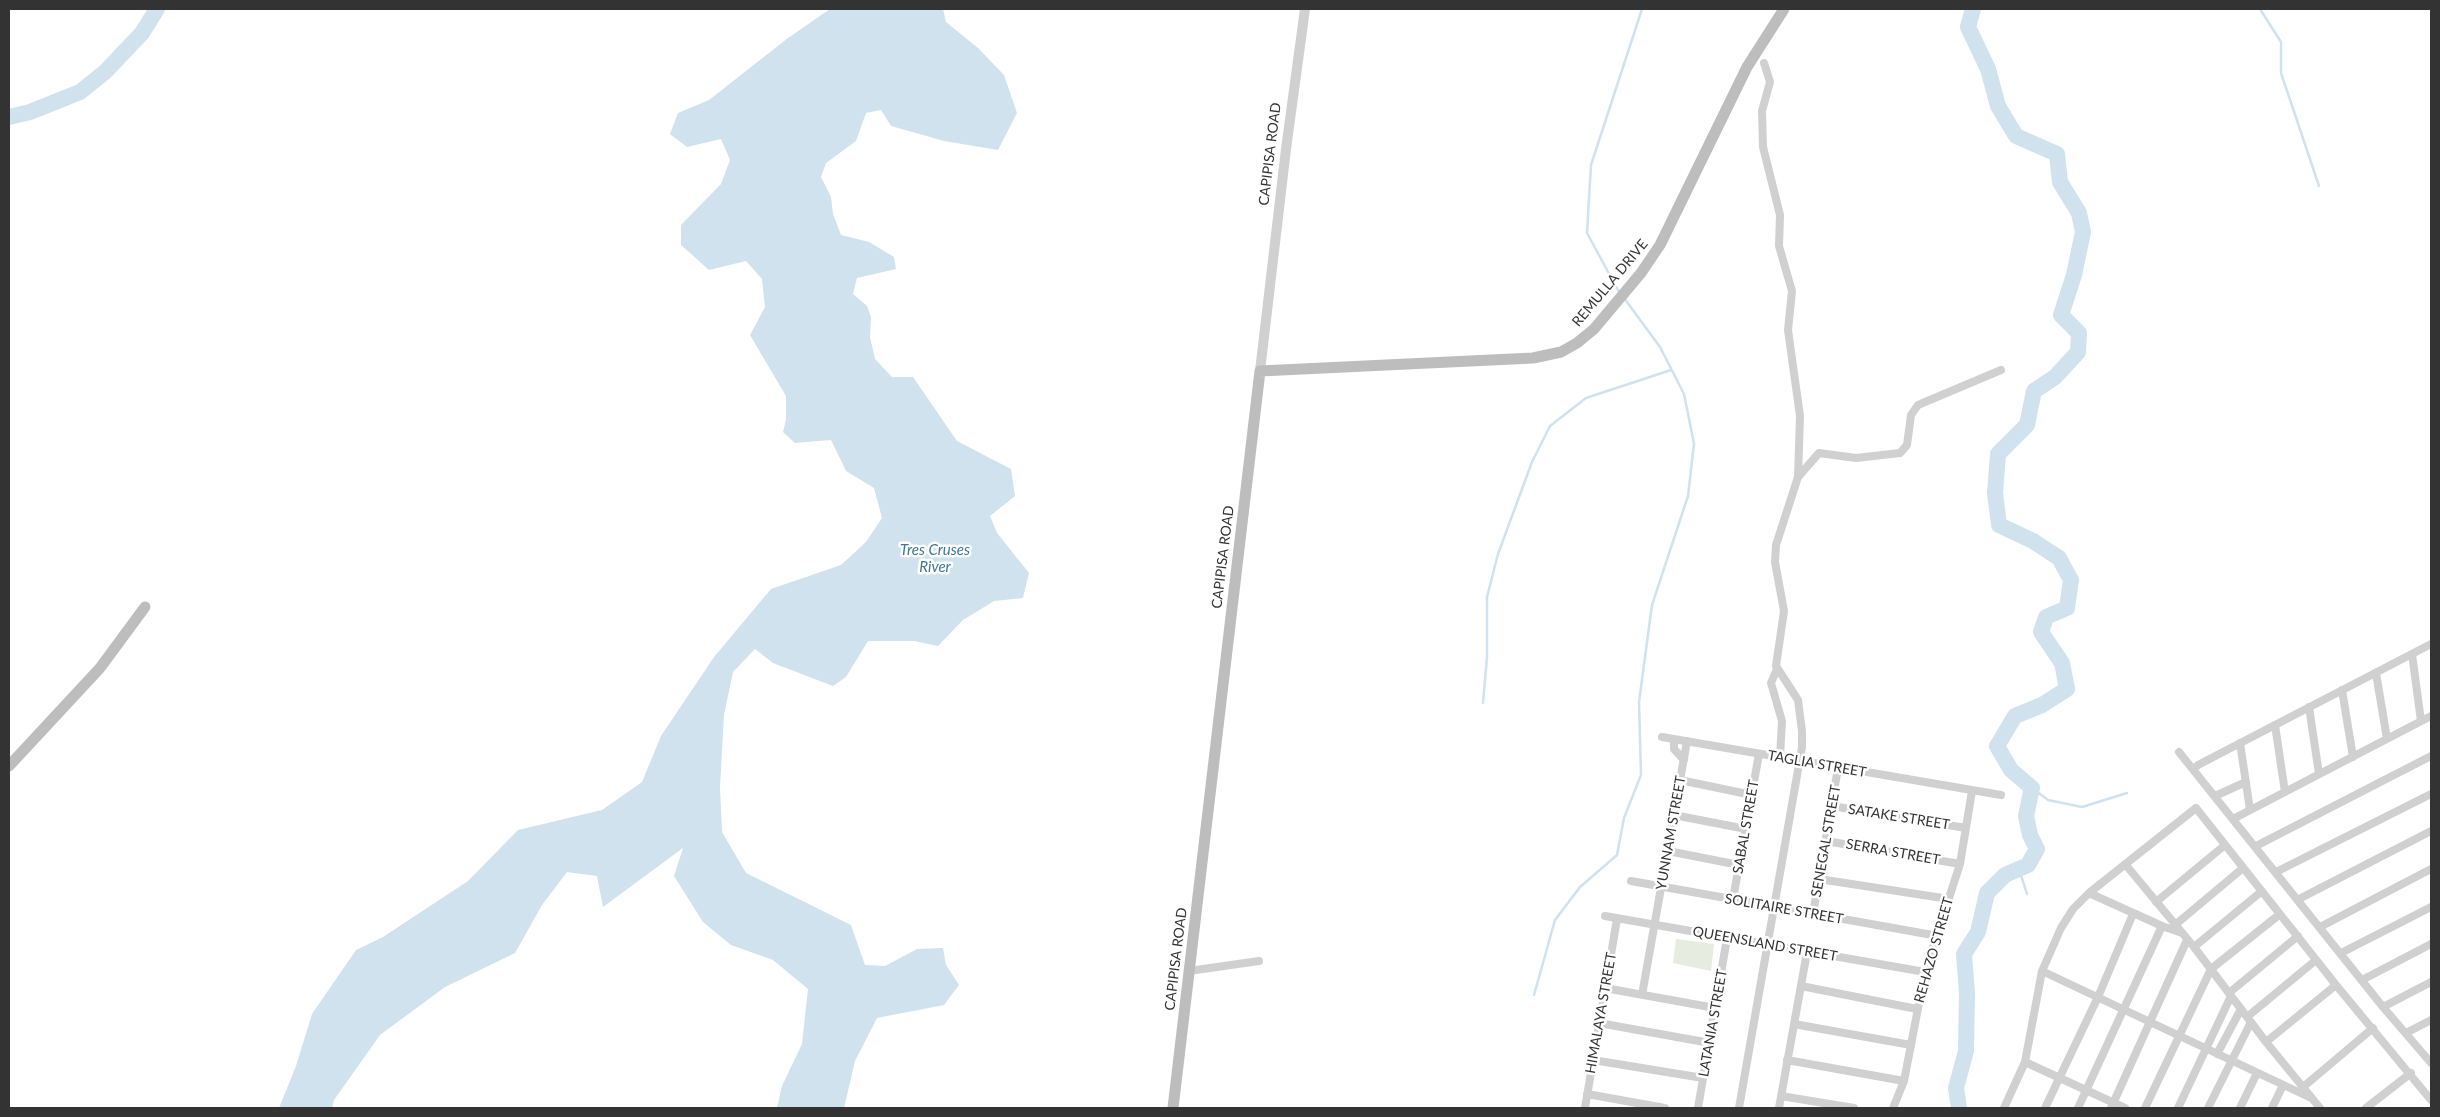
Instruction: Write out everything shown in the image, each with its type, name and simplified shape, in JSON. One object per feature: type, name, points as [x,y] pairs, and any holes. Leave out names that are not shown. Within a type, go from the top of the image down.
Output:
[{"type":"main road","name":"REMULLA DRIVE","points":[[1260,371],[1533,358],[1567,350],[1594,329],[1630,286],[1660,245],[1747,67],[1784,9]]},
{"type":"main road","name":"CAPIPISA ROAD","points":[[1173,1108],[1260,371]]},
{"type":"main road","points":[[9,766],[100,668],[145,607]]},
{"type":"street","name":"CAPIPISA ROAD","points":[[1260,371],[1286,149],[1305,9]]},
{"type":"street","points":[[1764,63],[1770,82],[1762,111],[1763,147],[1780,215],[1779,246],[1792,292],[1788,330],[1800,416],[1798,476],[1776,545],[1776,568],[1784,611],[1777,669],[1772,683],[1782,721],[1780,757]]},
{"type":"street","points":[[1798,476],[1819,453],[1856,458],[1900,453],[1906,445],[1911,415],[1918,405],[2001,370]]},
{"type":"street","points":[[2194,769],[2240,743],[2431,644]]},
{"type":"street","points":[[2412,654],[2421,721]]},
{"type":"street","points":[[1739,1108],[1772,906],[1799,761],[1802,731],[1798,700],[1777,669]]},
{"type":"street","points":[[2376,673],[2387,739]]},
{"type":"street","points":[[2342,690],[2353,757]]},
{"type":"street","points":[[2309,707],[2319,774]]},
{"type":"street","points":[[2233,819],[2431,716]]},
{"type":"street","points":[[2275,725],[2285,792]]},
{"type":"street","name":"TAGLIA STREET","points":[[1662,737],[2001,795]]},
{"type":"street","points":[[1674,739],[1674,749],[1684,760]]},
{"type":"street","name":"YUNNAM STREET","points":[[1642,995],[1687,741]]},
{"type":"street","points":[[2240,743],[2250,810]]},
{"type":"street","points":[[2179,752],[2383,1007],[2430,1061]]},
{"type":"street","name":"SABAL STREET","points":[[1733,900],[1759,754]]},
{"type":"street","points":[[2256,846],[2431,756]]},
{"type":"street","name":"SENEGAL STREET","points":[[1813,914],[1838,768]]},
{"type":"street","points":[[1680,780],[1752,795]]},
{"type":"street","points":[[2215,796],[2246,782]]},
{"type":"street","name":"REHAZO STREET","points":[[1892,1108],[1904,1081],[1925,972],[1960,864],[1972,791]]},
{"type":"street","points":[[2276,872],[2431,794]]},
{"type":"street","name":"SATAKE STREET","points":[[1832,806],[1966,828]]},
{"type":"street","points":[[2004,1108],[2025,1062],[2042,971],[2061,928],[2073,909],[2089,893],[2196,808],[2336,985],[2411,1073],[2431,1100]]},
{"type":"street","points":[[1674,815],[1746,829]]},
{"type":"street","points":[[2299,900],[2431,831]]},
{"type":"street","name":"SERRA STREET","points":[[1826,841],[1960,864]]},
{"type":"street","points":[[2156,902],[2225,845]]},
{"type":"street","points":[[1668,851],[1739,865]]},
{"type":"street","points":[[2125,864],[2194,947],[2312,1103]]},
{"type":"street","points":[[2175,925],[2243,868]]},
{"type":"street","points":[[2320,926],[2431,869]]},
{"type":"street","points":[[1819,879],[1949,899]]},
{"type":"street","name":"SOLITAIRE STREET","points":[[1631,881],[1938,936]]},
{"type":"street","points":[[2194,947],[2262,891]]},
{"type":"street","points":[[2089,893],[2133,914],[2182,933]]},
{"type":"street","points":[[2341,953],[2431,907]]},
{"type":"street","points":[[2045,1108],[2098,997],[2133,914]]},
{"type":"street","points":[[2145,1108],[2211,969],[2280,914]]},
{"type":"street","name":"QUEENSLAND STREET","points":[[1605,916],[1925,972]]},
{"type":"street","name":"HIMALAYA STREET","points":[[1585,1108],[1617,919]]},
{"type":"street","points":[[2078,1108],[2162,926]]},
{"type":"street","points":[[2178,1108],[2230,994],[2298,936]]},
{"type":"street","name":"LATANIA STREET","points":[[1698,1108],[1727,938]]},
{"type":"street","points":[[2112,1106],[2188,940]]},
{"type":"street","points":[[2362,980],[2431,944]]},
{"type":"street","points":[[1779,1108],[1807,952]]},
{"type":"street","points":[[2208,1108],[2249,1019],[2316,960]]},
{"type":"street","points":[[1189,971],[1259,961]]},
{"type":"street","points":[[2042,971],[2179,1034],[2282,1085],[2320,1108]]},
{"type":"street","points":[[2383,1007],[2431,982]]},
{"type":"street","points":[[2266,1042],[2336,985]]},
{"type":"street","points":[[1801,986],[1917,1009]]},
{"type":"street","points":[[1605,988],[1715,1008]]},
{"type":"street","points":[[2217,1054],[2241,1009]]},
{"type":"street","points":[[2406,1033],[2431,1020]]},
{"type":"street","points":[[1599,1023],[1710,1043]]},
{"type":"street","points":[[1794,1024],[1911,1045]]},
{"type":"street","points":[[2302,1088],[2373,1028]]},
{"type":"street","points":[[1593,1060],[1703,1078]]},
{"type":"street","points":[[1787,1060],[1904,1081]]},
{"type":"street","points":[[2025,1062],[2086,1090],[2112,1106],[2124,1108]]},
{"type":"street","points":[[2240,1108],[2257,1073]]},
{"type":"street","points":[[2366,1108],[2411,1073]]},
{"type":"street","points":[[2272,1108],[2282,1085]]},
{"type":"street","points":[[1587,1094],[1665,1108]]},
{"type":"street","points":[[1781,1096],[1854,1108]]},
{"type":"shaded area","points":[[1676,939],[1714,944],[1711,971],[1673,963]]},
{"type":"water","name":"Tres Cruses River","points":[[830,9],[943,9],[946,22],[978,48],[1004,75],[1017,113],[998,150],[944,141],[891,126],[881,110],[866,113],[856,141],[826,163],[821,177],[831,197],[833,214],[841,235],[869,242],[894,257],[896,269],[857,278],[853,294],[867,306],[871,317],[870,337],[875,359],[892,377],[913,377],[957,441],[1011,469],[1015,496],[990,516],[997,533],[1029,573],[1023,598],[994,601],[963,620],[938,646],[914,641],[868,641],[846,677],[833,686],[773,663],[755,649],[733,672],[724,715],[720,787],[722,832],[746,873],[851,925],[865,965],[885,966],[917,949],[943,948],[946,965],[959,985],[944,1005],[877,1018],[855,1061],[844,1108],[777,1108],[782,1086],[802,1044],[808,989],[773,960],[731,945],[703,922],[674,876],[683,848],[603,907],[597,876],[567,872],[542,905],[515,953],[445,987],[380,1035],[334,1100],[332,1108],[279,1108],[296,1066],[312,1014],[356,950],[383,937],[468,881],[518,830],[602,810],[642,782],[661,736],[714,657],[771,589],[841,565],[866,542],[882,518],[874,488],[846,471],[831,440],[795,443],[783,432],[786,420],[786,396],[750,335],[765,307],[762,279],[746,261],[709,270],[681,245],[681,225],[721,184],[730,160],[721,139],[687,147],[670,134],[678,113],[709,100],[788,38]]},
{"type":"waterway","points":[[9,117],[30,112],[80,92],[105,72],[142,33],[157,9]]},
{"type":"waterway","points":[[1619,292],[1587,233],[1591,165],[1642,9]]},
{"type":"waterway","points":[[1959,1108],[1956,1088],[1966,1051],[1967,993],[1964,954],[1978,932],[1987,893],[2005,875],[2028,865],[2037,849],[2030,835],[2026,816],[2032,788],[2011,770],[1997,746],[2015,716],[2042,705],[2067,689],[2062,663],[2041,632],[2046,617],[2067,608],[2071,580],[2059,558],[2033,541],[1999,525],[1995,493],[1998,454],[2027,425],[2034,391],[2055,377],[2078,352],[2079,333],[2061,315],[2074,275],[2083,232],[2079,213],[2060,182],[2057,154],[2016,136],[1998,106],[1988,69],[1968,27],[1973,9]]},
{"type":"waterway","points":[[2260,9],[2281,42],[2281,73],[2319,186]]},
{"type":"waterway","points":[[1534,995],[1555,920],[1580,887],[1617,855],[1624,818],[1641,775],[1639,702],[1652,605],[1688,496],[1694,444],[1684,394],[1660,347],[1624,298]]},
{"type":"waterway","points":[[1483,703],[1487,657],[1487,597],[1498,554],[1532,462],[1550,426],[1586,398],[1671,370]]},
{"type":"waterway","points":[[2032,788],[2048,800],[2082,807],[2127,793]]},
{"type":"waterway","points":[[2019,869],[2027,894]]}]
